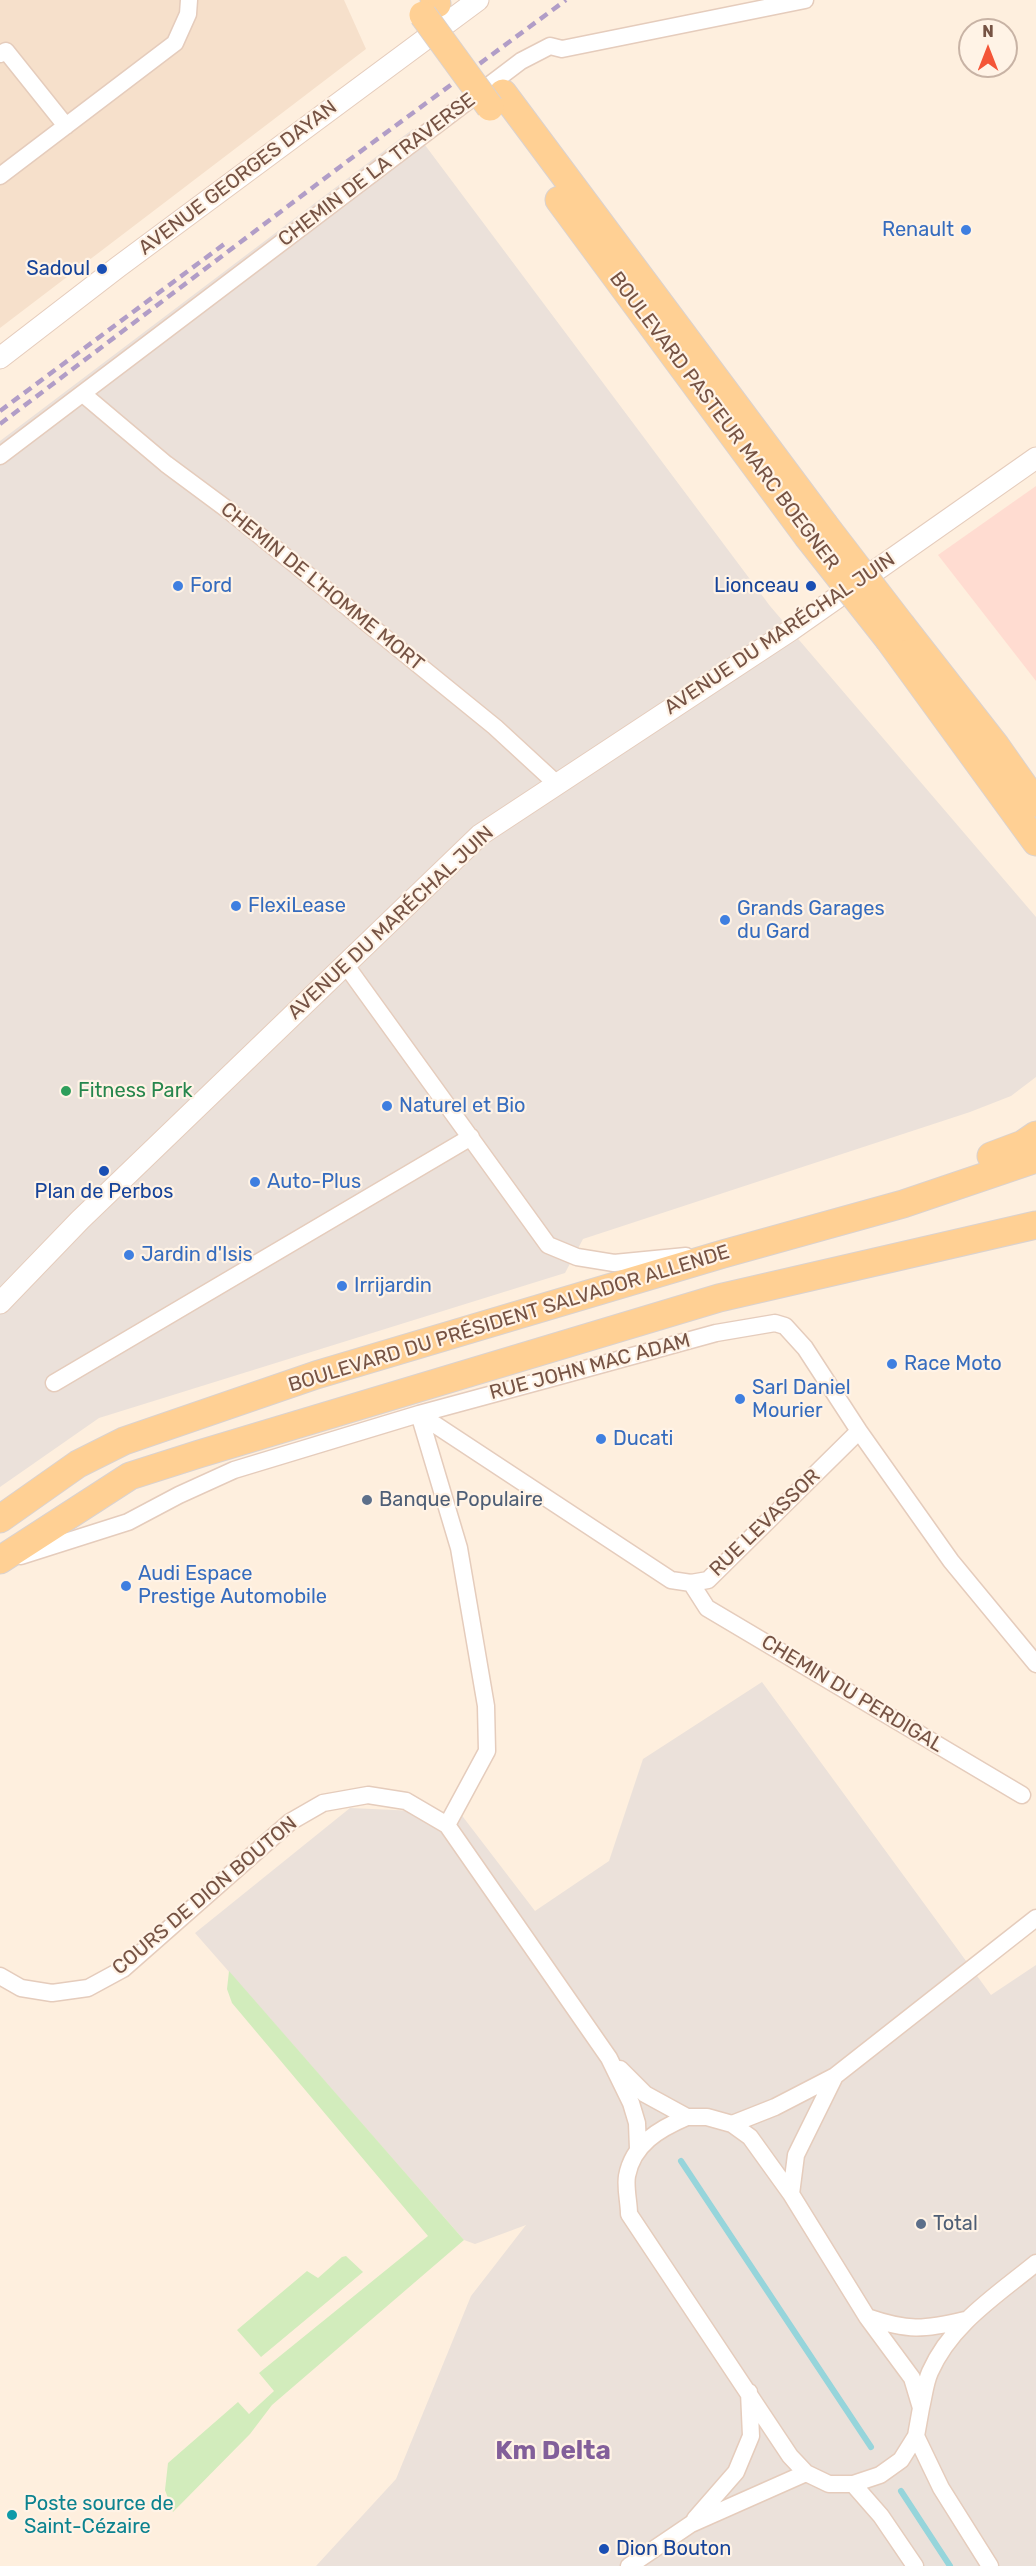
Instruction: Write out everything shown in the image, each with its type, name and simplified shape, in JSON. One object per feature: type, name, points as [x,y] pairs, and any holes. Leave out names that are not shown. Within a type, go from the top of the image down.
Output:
[{"type":"main road","name":"BOULEVARD PASTEUR MARC BOEGNER","points":[[426,5],[816,530],[896,633],[996,746],[1036,803]]},
{"type":"main road","name":"BOULEVARD PASTEUR MARC BOEGNER","points":[[896,633],[1036,842]]},
{"type":"main road","points":[[903,1204],[944,1174],[1023,1144],[1036,1135]]},
{"type":"main road","name":"BOULEVARD DU PRÉSIDENT SALVADOR ALLENDE","points":[[0,1519],[78,1464],[124,1441],[316,1375],[723,1254],[903,1204],[1036,1159]]},
{"type":"main road","name":"BOULEVARD DU PRÉSIDENT SALVADOR ALLENDE","points":[[0,1561],[130,1476],[719,1298],[1036,1226]]},
{"type":"street","points":[[0,176],[175,43],[188,14],[189,0]]},
{"type":"street","name":"AVENUE GEORGES DAYAN","points":[[0,358],[478,0]]},
{"type":"street","name":"CHEMIN DE LA TRAVERSE","points":[[0,456],[443,119],[531,55],[550,46],[562,49],[805,0]]},
{"type":"street","points":[[0,54],[6,51],[66,126]]},
{"type":"street","name":"CHEMIN DE L'HOMME MORT","points":[[83,394],[166,464],[228,510],[495,727],[558,785]]},
{"type":"street","name":"AVENUE DU MARÉCHAL JUIN","points":[[0,1303],[80,1220],[480,835],[791,630],[1036,458]]},
{"type":"street","points":[[345,964],[548,1245],[577,1257],[614,1263],[723,1254]]},
{"type":"street","points":[[54,1383],[471,1137]]},
{"type":"street","name":"RUE JOHN MAC ADAM","points":[[0,1561],[128,1522],[234,1470],[419,1414],[716,1333],[775,1323],[785,1326],[805,1348],[859,1431],[951,1561],[1036,1664]]},
{"type":"street","points":[[419,1414],[459,1548],[486,1706],[487,1751],[447,1825]]},
{"type":"street","name":"RUE LEVASSOR","points":[[419,1414],[671,1580],[691,1583],[708,1580],[859,1431]]},
{"type":"street","name":"CHEMIN DU PERDIGAL","points":[[691,1583],[707,1608],[1022,1795]]},
{"type":"street","name":"COURS DE DION BOUTON","points":[[0,1976],[21,1988],[52,1993],[88,1988],[123,1969],[290,1822],[323,1803],[368,1795],[406,1801],[447,1825],[609,2058],[632,2103],[638,2123],[638,2149]]},
{"type":"street","points":[[732,2124],[775,2107],[835,2076],[1036,1918]]},
{"type":"street","name":"COURS DE DION BOUTON","points":[[609,2058],[645,2094],[687,2117]]},
{"type":"street","points":[[791,2194],[796,2155],[835,2076]]},
{"type":"street","points":[[921,2408],[912,2378],[867,2317],[791,2194],[750,2137],[732,2124],[707,2117],[687,2117],[660,2129],[638,2149],[627,2177],[629,2214],[749,2391],[790,2456],[806,2473],[829,2484],[853,2484],[880,2475],[901,2460],[916,2436],[929,2373],[945,2346],[965,2320],[1036,2263]]},
{"type":"street","points":[[867,2317],[891,2325],[926,2329],[965,2320]]},
{"type":"street","points":[[691,2524],[736,2472],[751,2436],[749,2391]]},
{"type":"street","points":[[916,2436],[941,2488],[990,2566]]},
{"type":"street","points":[[629,2566],[691,2524],[806,2473]]},
{"type":"street","points":[[853,2484],[881,2516],[915,2566]]},
{"type":"shaded area","points":[[0,0],[344,0],[366,49],[0,328]]},
{"type":"shaded area","points":[[413,129],[770,606],[1036,917],[1036,1077],[1011,1096],[970,1112],[583,1239],[565,1273],[99,1418],[0,1487],[0,441]]},
{"type":"shaded area","points":[[1036,486],[1036,681],[938,555]]},
{"type":"shaded area","points":[[762,1682],[991,1995],[1036,1965],[1036,2566],[316,2566],[396,2479],[471,2296],[526,2225],[475,2244],[464,2240],[195,1933],[350,1808],[460,1813],[535,1911],[609,1861],[643,1759]]},
{"type":"green space","points":[[229,1971],[464,2240],[272,2405],[250,2434],[173,2512],[165,2490],[168,2463],[238,2402],[249,2414],[274,2391],[259,2373],[428,2236],[232,2003],[227,1989]]},
{"type":"green space","points":[[346,2256],[363,2272],[261,2357],[237,2330],[307,2271],[318,2278]]},
{"type":"waterway","points":[[681,2161],[871,2447]]},
{"type":"waterway","points":[[901,2491],[950,2566]]},
{"type":"railway","points":[[0,424],[349,160],[566,0]]},
{"type":"railway","points":[[0,411],[227,242]]},
{"type":"place","name":"Renault","points":[[966,230]]},
{"type":"place","name":"Sadoul","points":[[102,269]]},
{"type":"place","name":"Ford","points":[[178,586]]},
{"type":"place","name":"Lionceau","points":[[811,586]]},
{"type":"place","name":"FlexiLease","points":[[236,906]]},
{"type":"place","name":"Grands Garages du Gard","points":[[725,920]]},
{"type":"place","name":"Fitness Park","points":[[66,1091]]},
{"type":"place","name":"Naturel et Bio","points":[[387,1106]]},
{"type":"place","name":"Plan de Perbos","points":[[104,1171]]},
{"type":"place","name":"Auto-Plus","points":[[255,1182]]},
{"type":"place","name":"Jardin d'Isis","points":[[129,1255]]},
{"type":"place","name":"Irrijardin","points":[[342,1286]]},
{"type":"place","name":"Race Moto","points":[[892,1364]]},
{"type":"place","name":"Sarl Daniel Mourier","points":[[740,1399]]},
{"type":"place","name":"Ducati","points":[[601,1439]]},
{"type":"place","name":"Banque Populaire","points":[[367,1500]]},
{"type":"place","name":"Audi Espace Prestige Automobile","points":[[126,1586]]},
{"type":"place","name":"Total","points":[[921,2224]]},
{"type":"place","name":"Poste source de Saint-Cézaire","points":[[12,2515]]},
{"type":"place","name":"Dion Bouton","points":[[604,2549]]},
{"type":"district","name":"Km Delta","points":[[553,2451]]}]
